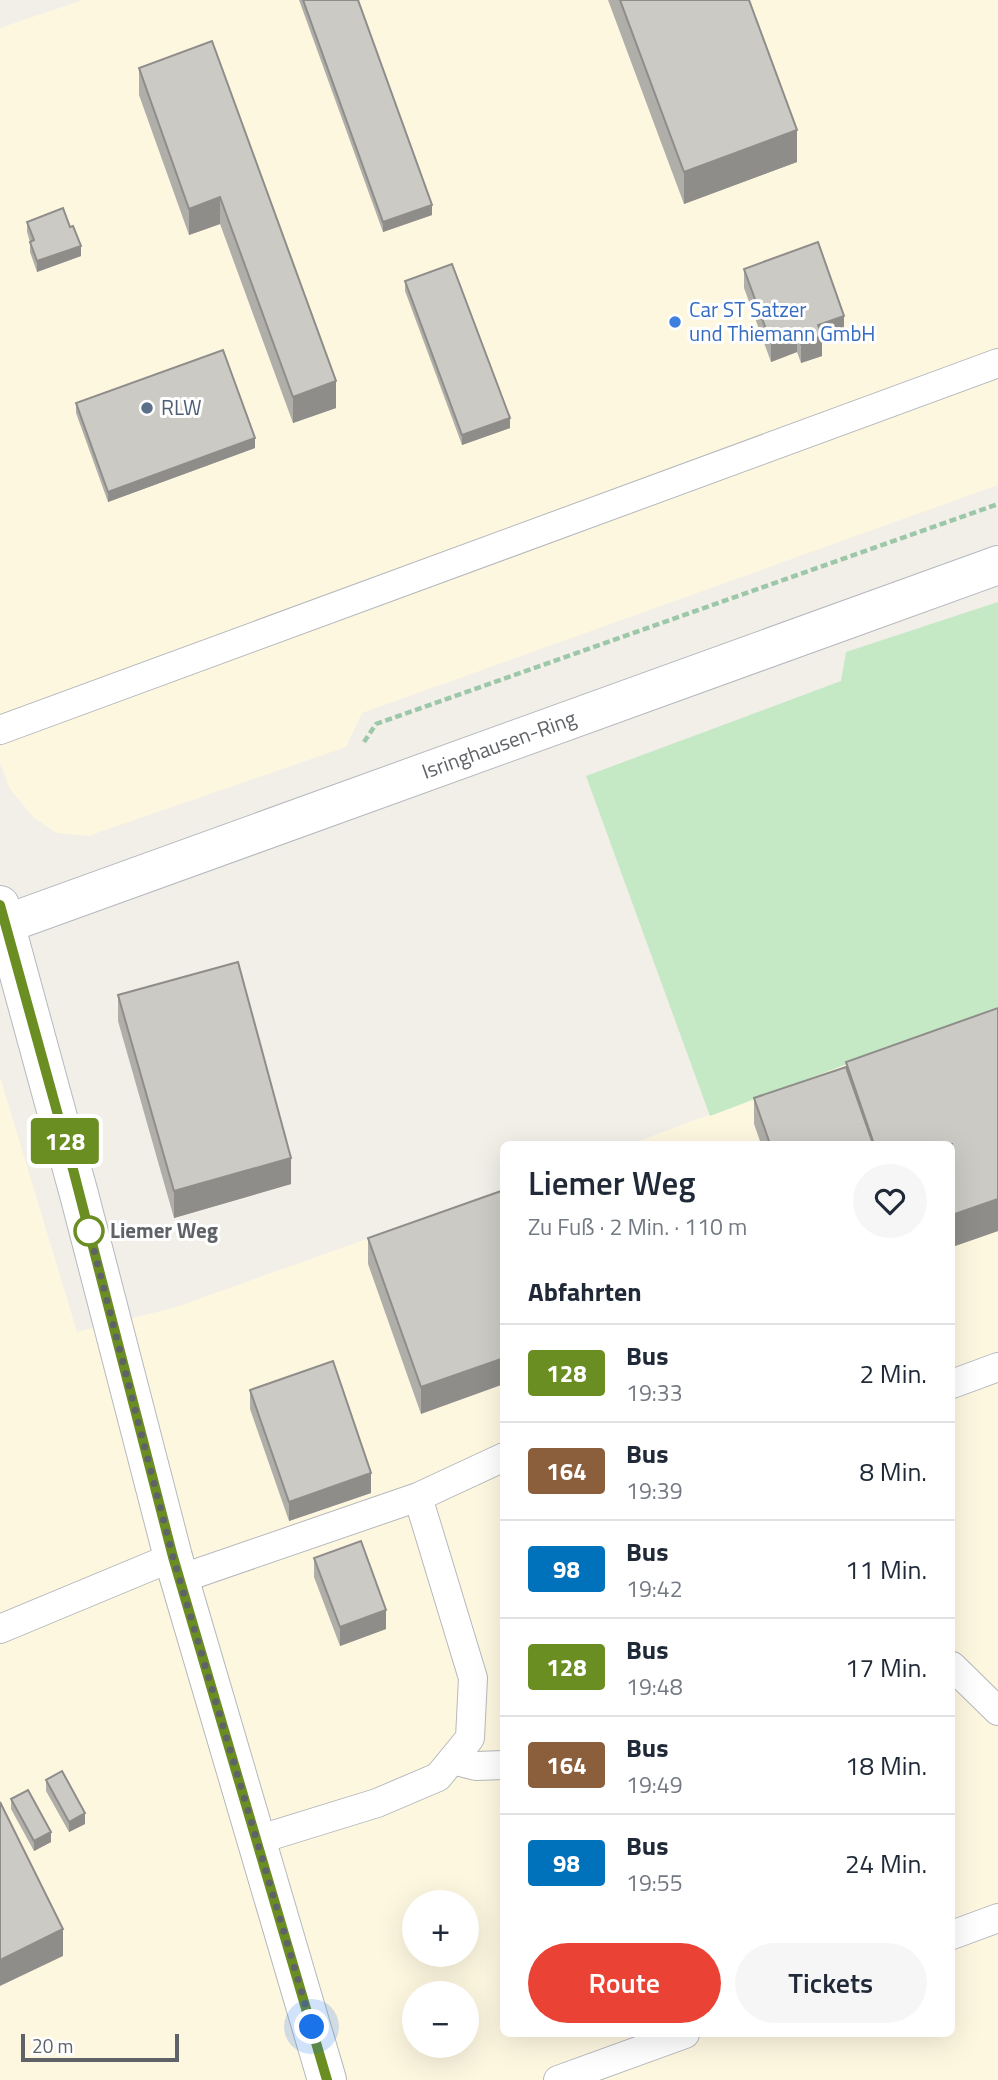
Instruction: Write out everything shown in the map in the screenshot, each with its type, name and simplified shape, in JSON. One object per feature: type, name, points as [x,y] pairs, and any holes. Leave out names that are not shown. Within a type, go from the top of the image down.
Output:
[{"type":"street","name":"Isringhausen-Ring","points":[[2,918],[998,565]]},
{"type":"street","points":[[2,918],[80,1198],[177,1568],[327,2080]]},
{"type":"lane","points":[[0,730],[998,363]]},
{"type":"lane","points":[[955,1383],[998,1367]]},
{"type":"lane","points":[[0,1629],[177,1568],[418,1497],[500,1459]]},
{"type":"lane","points":[[257,1840],[377,1803],[438,1777],[470,1738],[472,1678],[418,1497]]},
{"type":"lane","points":[[955,1669],[998,1711]]},
{"type":"lane","points":[[452,1760],[476,1766],[500,1765]]},
{"type":"lane","points":[[955,1934],[998,1918]]},
{"type":"lane","points":[[558,2080],[677,2037]]},
{"type":"path","points":[[362,746],[376,724],[998,504]]},
{"type":"shaded area","points":[[83,0],[998,0],[998,485],[362,713],[346,747],[88,836],[57,833],[34,818],[10,789],[0,763],[0,28]]},
{"type":"shaded area","points":[[998,1007],[998,2080],[0,2080],[0,1077],[77,1332],[173,1308],[500,1191],[500,2037],[955,2037],[955,1141],[639,1141]]},
{"type":"green space","points":[[998,602],[998,1007],[710,1116],[586,776],[841,681],[846,652]]},
{"type":"building","points":[[303,0],[358,0],[432,205],[383,222]]},
{"type":"building","points":[[620,0],[749,0],[797,130],[684,172]]},
{"type":"building","points":[[212,41],[336,381],[293,397],[220,197],[189,209],[139,68]]},
{"type":"building","points":[[63,208],[81,246],[37,261],[30,242],[34,240],[27,222]]},
{"type":"building","points":[[818,242],[844,316],[818,325],[822,336],[801,344],[797,333],[771,343],[744,269]]},
{"type":"building","points":[[452,264],[510,418],[462,435],[405,281]]},
{"type":"building","points":[[223,350],[255,438],[108,492],[76,403]]},
{"type":"building","points":[[238,962],[291,1158],[174,1191],[118,995]]},
{"type":"building","points":[[998,1008],[998,1199],[955,1214],[955,1141],[873,1141],[846,1062]]},
{"type":"building","points":[[846,1067],[872,1141],[769,1141],[754,1098]]},
{"type":"building","points":[[500,1191],[500,1359],[421,1387],[368,1238]]},
{"type":"building","points":[[333,1361],[371,1473],[289,1502],[250,1390]]},
{"type":"building","points":[[361,1541],[386,1610],[340,1627],[314,1558]]},
{"type":"building","points":[[62,1771],[85,1813],[69,1822],[46,1780]]},
{"type":"building","points":[[28,1790],[51,1832],[34,1841],[11,1799]]},
{"type":"building","points":[[0,1802],[63,1929],[0,1960]]},
{"type":"bus line","name":"128","points":[[0,905],[74,1173],[173,1557],[327,2080]]},
{"type":"place","name":"Car ST Satzer und Thiemann GmbH","points":[[675,322]]},
{"type":"place","name":"RLW","points":[[147,408]]},
{"type":"place","name":"Liemer Weg","points":[[89,1231]]},
{"type":"route","points":[[89,1231],[87,1223],[173,1557],[312,2027]]}]
